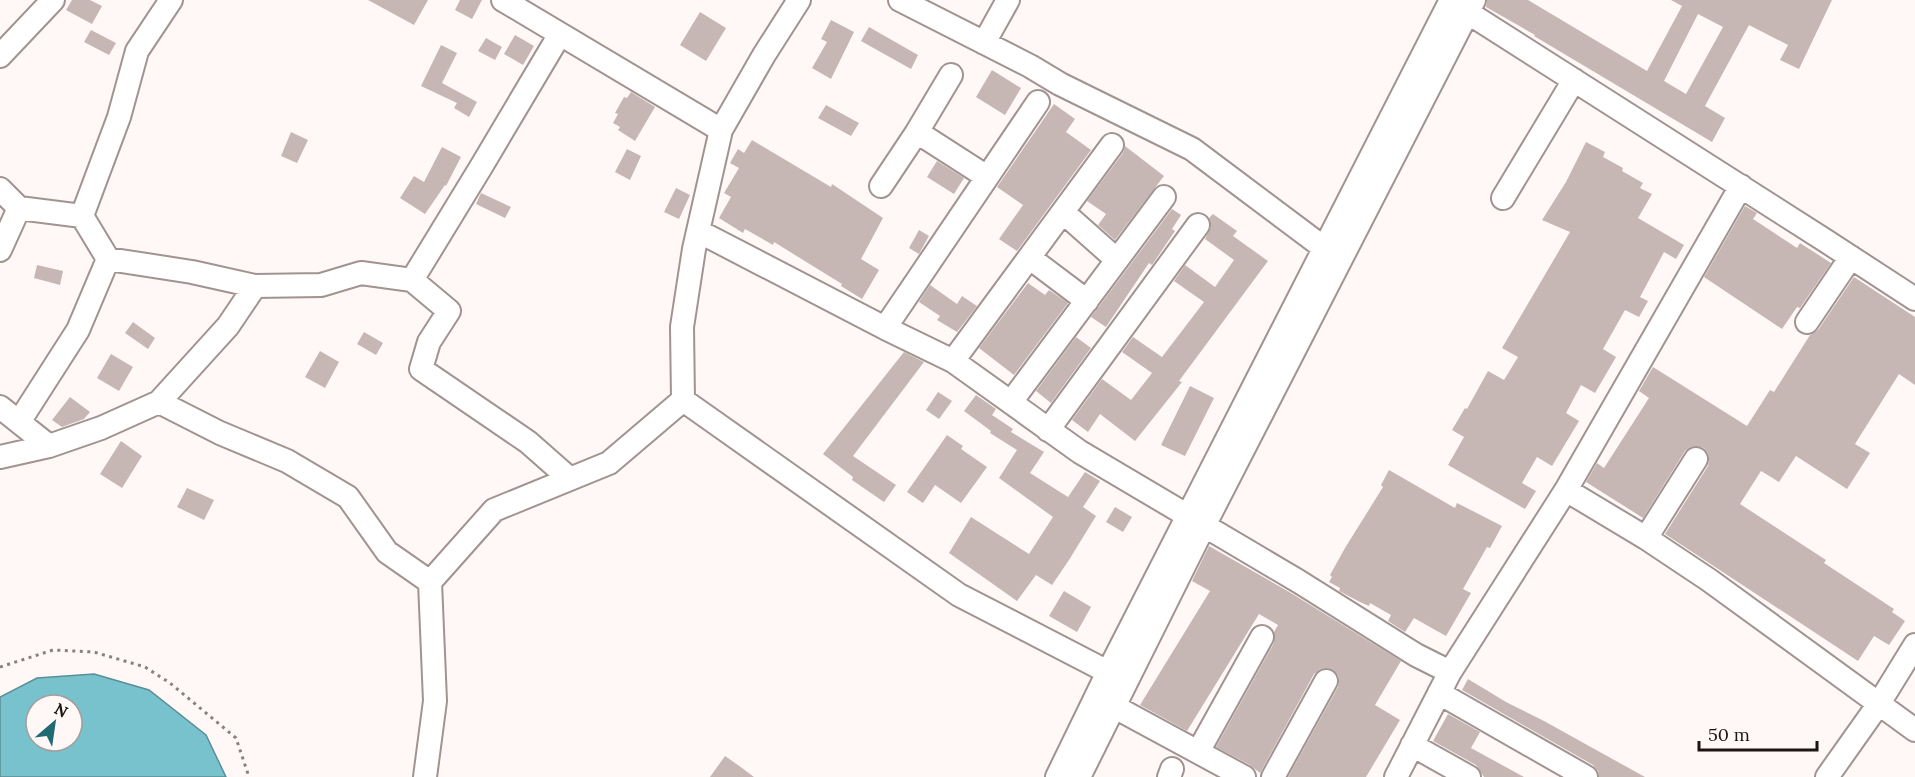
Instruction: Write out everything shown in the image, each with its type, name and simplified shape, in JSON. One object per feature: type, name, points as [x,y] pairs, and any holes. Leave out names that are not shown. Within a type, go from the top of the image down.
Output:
[{"type":"street","points":[[0,56],[53,0]]},
{"type":"street","points":[[82,216],[119,117],[137,51],[171,0]]},
{"type":"street","points":[[503,0],[721,130]]},
{"type":"street","points":[[683,400],[682,327],[698,231],[721,130],[799,0]]},
{"type":"street","points":[[900,0],[1060,84],[1192,149],[1324,248]]},
{"type":"street","points":[[984,43],[1008,0]]},
{"type":"street","points":[[1461,4],[1574,80],[1915,299]]},
{"type":"street","points":[[1079,777],[1324,248],[1461,4]]},
{"type":"street","points":[[1057,777],[1108,672],[1196,521],[1461,4]]},
{"type":"street","points":[[412,280],[560,34]]},
{"type":"street","points":[[881,186],[951,75]]},
{"type":"street","points":[[1503,198],[1574,80]]},
{"type":"street","points":[[885,328],[1038,102]]},
{"type":"street","points":[[917,132],[987,177]]},
{"type":"street","points":[[953,361],[1112,146]]},
{"type":"street","points":[[1396,777],[1450,672],[1566,490],[1741,186]]},
{"type":"street","points":[[0,189],[19,208],[82,216]]},
{"type":"street","points":[[1011,402],[1164,197]]},
{"type":"street","points":[[0,250],[19,208]]},
{"type":"street","points":[[1063,212],[1117,260]]},
{"type":"street","points":[[82,216],[108,259]]},
{"type":"street","points":[[1048,430],[1198,225]]},
{"type":"street","points":[[698,231],[953,361],[1080,452],[1416,655],[1450,672]]},
{"type":"street","points":[[1807,322],[1851,257]]},
{"type":"street","points":[[1030,258],[1087,301]]},
{"type":"street","points":[[108,259],[192,272],[255,286],[321,285],[361,273],[412,280],[449,310],[429,342],[421,369],[528,442],[570,479]]},
{"type":"street","points":[[19,423],[78,330],[108,259]]},
{"type":"street","points":[[0,457],[49,446],[101,428],[159,402],[228,326],[255,286]]},
{"type":"street","points":[[683,400],[959,595],[1108,672]]},
{"type":"street","points":[[425,777],[435,701],[430,582],[494,510],[609,463],[683,400]]},
{"type":"street","points":[[159,402],[220,433],[287,461],[348,497],[387,552],[430,582]]},
{"type":"street","points":[[0,407],[49,446]]},
{"type":"street","points":[[1646,538],[1696,459]]},
{"type":"street","points":[[1566,490],[1646,538],[1709,580],[1915,730]]},
{"type":"street","points":[[1198,752],[1262,637]]},
{"type":"street","points":[[1827,777],[1878,705],[1915,645]]},
{"type":"street","points":[[1274,777],[1326,681]]},
{"type":"street","points":[[1439,693],[1586,777]]},
{"type":"street","points":[[1113,706],[1244,777]]},
{"type":"street","points":[[1412,745],[1469,777]]},
{"type":"path","points":[[0,667],[53,650],[94,652],[145,667],[170,683],[236,738],[249,777]]},
{"type":"water","points":[[94,674],[149,690],[206,735],[226,777],[0,777],[0,697],[37,678]]},
{"type":"building","points":[[72,0],[90,0],[102,6],[92,24],[66,10]]},
{"type":"building","points":[[368,0],[428,0],[414,25]]},
{"type":"building","points":[[460,0],[482,0],[472,19],[455,10]]},
{"type":"building","points":[[1487,0],[1528,0],[1647,71],[1682,6],[1671,0],[1832,0],[1799,69],[1780,60],[1788,45],[1749,25],[1705,106],[1725,118],[1712,142],[1486,7]],"holes":[[[1698,14],[1723,27],[1686,94],[1664,81]]]},
{"type":"building","points":[[700,12],[726,28],[706,61],[680,45]]},
{"type":"building","points":[[831,20],[854,32],[831,79],[812,68],[827,42],[821,39]]},
{"type":"building","points":[[869,27],[918,55],[911,69],[861,41]]},
{"type":"building","points":[[91,30],[116,43],[109,55],[84,42]]},
{"type":"building","points":[[515,35],[534,46],[523,65],[504,54]]},
{"type":"building","points":[[486,38],[502,47],[495,60],[478,51]]},
{"type":"building","points":[[441,45],[457,53],[442,83],[477,102],[469,117],[454,108],[457,103],[421,86]]},
{"type":"building","points":[[992,70],[1021,88],[1005,115],[976,97]]},
{"type":"building","points":[[631,92],[655,107],[635,141],[618,130],[620,127],[613,123],[618,114],[615,113],[624,97],[627,98]]},
{"type":"building","points":[[1054,104],[1075,119],[1066,132],[1091,150],[1017,251],[999,239],[1023,205],[997,187]]},
{"type":"building","points":[[826,105],[859,123],[851,136],[818,118]]},
{"type":"building","points":[[291,132],[308,140],[297,163],[281,156]]},
{"type":"building","points":[[752,140],[831,187],[832,184],[883,218],[861,259],[879,270],[862,299],[774,242],[773,245],[745,229],[743,233],[719,218],[731,197],[724,193],[739,168],[730,163],[738,149],[744,153]]},
{"type":"building","points":[[1586,142],[1605,152],[1603,157],[1643,183],[1640,188],[1652,194],[1638,218],[1684,245],[1676,259],[1664,252],[1640,297],[1648,301],[1639,317],[1625,310],[1603,349],[1616,357],[1595,393],[1581,385],[1566,413],[1579,421],[1552,466],[1537,457],[1522,483],[1536,491],[1525,509],[1448,465],[1464,437],[1452,430],[1465,408],[1467,409],[1488,371],[1504,380],[1518,357],[1502,348],[1570,232],[1542,220],[1566,182]]},
{"type":"building","points":[[1125,146],[1164,176],[1115,240],[1098,225],[1106,214],[1087,201],[1123,153]]},
{"type":"building","points":[[442,147],[461,157],[446,186],[425,214],[400,198],[414,176],[424,182]]},
{"type":"building","points":[[627,149],[641,156],[630,180],[615,172]]},
{"type":"building","points":[[937,161],[964,178],[954,194],[927,177]]},
{"type":"building","points":[[676,188],[690,195],[679,219],[664,212]]},
{"type":"building","points":[[481,193],[511,207],[505,218],[476,204]]},
{"type":"building","points":[[1745,206],[1757,213],[1753,219],[1797,248],[1800,243],[1831,263],[1800,308],[1797,307],[1782,329],[1704,277]]},
{"type":"building","points":[[1172,209],[1181,215],[1172,229],[1175,231],[1152,265],[1149,263],[1106,327],[1091,317]]},
{"type":"building","points":[[1213,214],[1237,231],[1233,236],[1268,261],[1179,381],[1182,382],[1135,441],[1100,414],[1088,432],[1072,420],[1102,379],[1131,400],[1152,373],[1122,352],[1133,337],[1162,357],[1204,302],[1174,281],[1185,265],[1215,287],[1234,260],[1205,239],[1211,227],[1209,218]]},
{"type":"building","points":[[919,230],[929,236],[919,254],[909,248]]},
{"type":"building","points":[[37,265],[63,271],[60,285],[34,278]]},
{"type":"building","points":[[1854,277],[1915,317],[1915,385],[1899,374],[1855,444],[1870,453],[1847,489],[1796,456],[1779,482],[1761,471],[1740,504],[1826,560],[1824,563],[1894,609],[1892,612],[1905,621],[1889,645],[1874,636],[1858,661],[1665,534],[1708,466],[1708,453],[1704,448],[1696,446],[1685,451],[1643,518],[1586,482],[1597,463],[1604,468],[1649,398],[1639,391],[1653,367],[1747,426],[1770,390],[1774,392],[1810,335],[1818,330]]},
{"type":"building","points":[[1028,283],[1045,295],[1049,290],[1068,303],[1014,375],[979,348]]},
{"type":"building","points":[[930,285],[957,304],[962,296],[977,306],[957,332],[937,320],[940,316],[919,302]]},
{"type":"building","points":[[133,322],[155,338],[148,349],[125,333]]},
{"type":"building","points":[[364,332],[383,343],[376,355],[357,344]]},
{"type":"building","points":[[1076,337],[1091,348],[1051,403],[1036,391]]},
{"type":"building","points":[[320,351],[339,362],[325,388],[305,377]]},
{"type":"building","points":[[904,352],[924,362],[853,456],[896,485],[884,502],[852,480],[853,477],[823,454]]},
{"type":"building","points":[[111,354],[133,367],[119,391],[97,378]]},
{"type":"building","points":[[1190,386],[1214,398],[1185,456],[1161,445]]},
{"type":"building","points":[[938,392],[952,401],[939,419],[926,410]]},
{"type":"building","points":[[976,395],[996,409],[992,415],[1013,429],[1011,432],[1044,452],[1030,473],[1068,497],[1085,472],[1100,481],[1083,507],[1096,516],[1052,585],[1036,575],[1017,601],[949,553],[971,517],[1029,554],[1053,517],[999,478],[1017,450],[990,433],[991,431],[964,411]]},
{"type":"building","points":[[70,397],[90,412],[84,419],[62,427],[52,420]]},
{"type":"building","points":[[947,435],[963,446],[961,449],[987,467],[961,503],[935,485],[923,503],[907,492]]},
{"type":"building","points":[[121,441],[142,456],[122,488],[100,474]]},
{"type":"building","points":[[1389,470],[1455,508],[1457,503],[1502,526],[1463,589],[1471,593],[1446,636],[1414,618],[1405,632],[1388,621],[1391,615],[1370,603],[1369,606],[1339,591],[1340,588],[1329,582],[1332,577],[1330,575],[1345,548],[1383,487],[1381,485]]},
{"type":"building","points":[[187,488],[214,500],[204,520],[177,507]]},
{"type":"building","points":[[1115,507],[1132,517],[1123,532],[1106,522]]},
{"type":"building","points":[[1209,546],[1291,593],[1401,661],[1375,705],[1400,720],[1366,777],[1288,777],[1338,687],[1338,675],[1326,668],[1314,674],[1260,773],[1250,765],[1216,747],[1274,643],[1274,632],[1278,625],[1259,614],[1187,731],[1140,705],[1210,591],[1192,581]]},
{"type":"building","points":[[1064,591],[1091,607],[1077,632],[1049,616]]},
{"type":"building","points":[[1468,679],[1645,777],[1599,777],[1593,765],[1462,690]]},
{"type":"building","points":[[1448,714],[1480,732],[1471,748],[1524,777],[1484,777],[1476,765],[1433,741]]},
{"type":"building","points":[[725,756],[738,765],[754,777],[710,777]]}]
